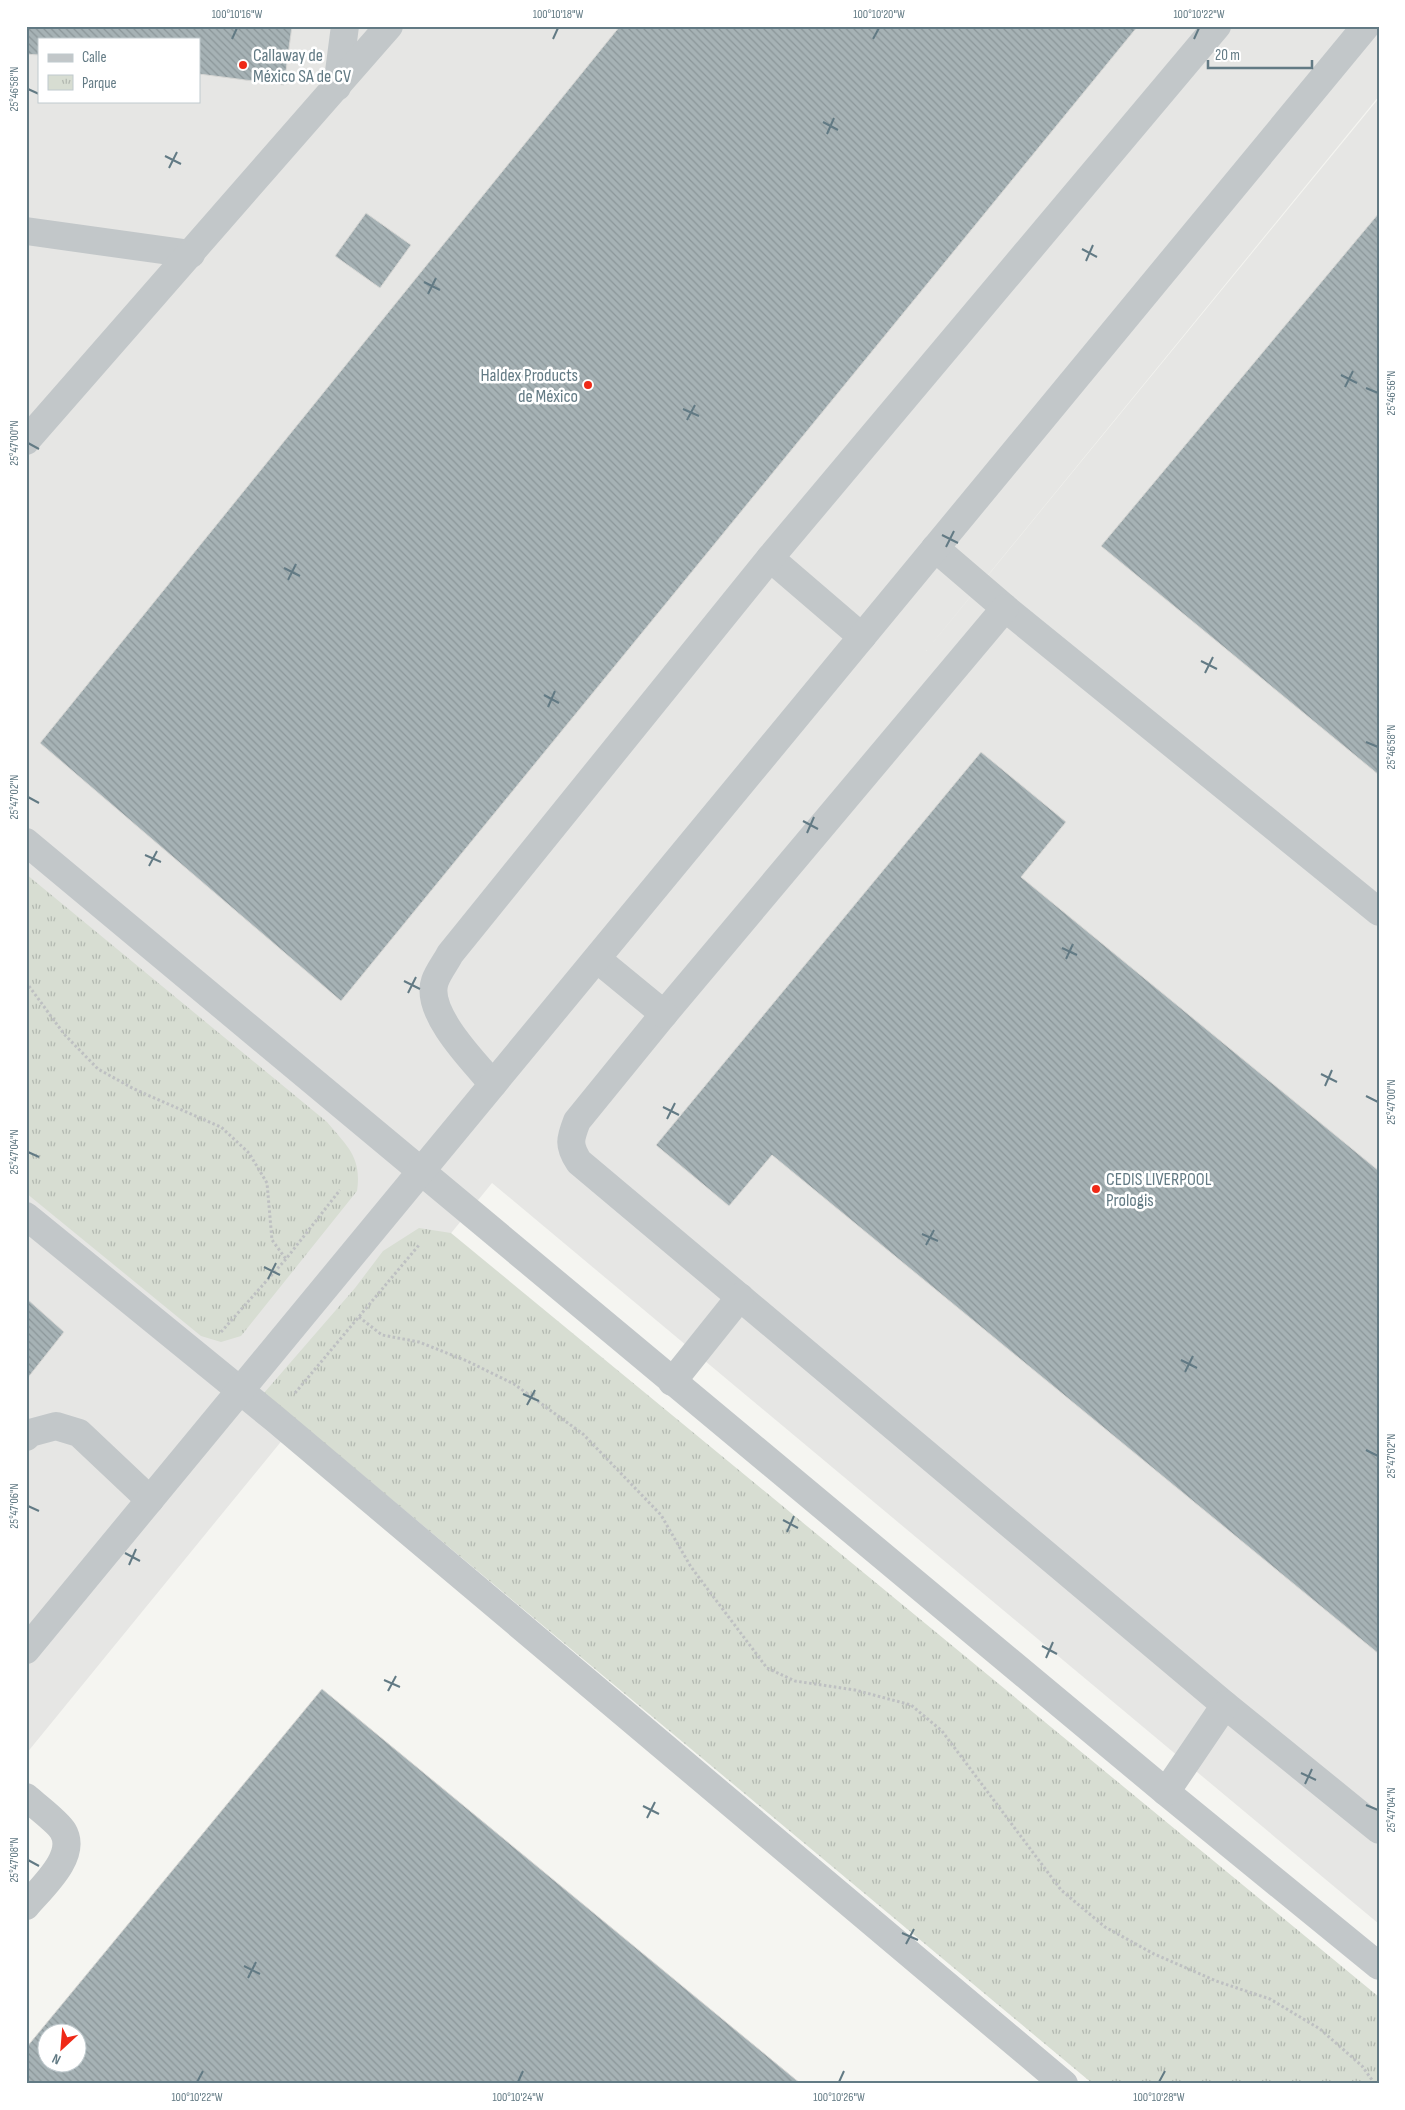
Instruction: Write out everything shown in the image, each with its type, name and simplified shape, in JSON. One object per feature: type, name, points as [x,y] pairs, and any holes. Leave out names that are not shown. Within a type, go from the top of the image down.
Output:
[{"type":"street","points":[[337,87],[345,26]]},
{"type":"street","points":[[26,441],[337,87],[388,26]]},
{"type":"street","points":[[493,1084],[445,1025],[435,1002],[434,981],[450,954],[770,558],[1217,26]]},
{"type":"street","points":[[26,1650],[1366,26]]},
{"type":"street","points":[[26,231],[191,254]]},
{"type":"street","points":[[935,548],[1005,608],[1379,912]]},
{"type":"street","points":[[770,558],[862,638]]},
{"type":"street","points":[[1005,608],[664,1014],[577,1121],[570,1149],[579,1162],[1225,1705],[1379,1830]]},
{"type":"street","points":[[26,842],[423,1171],[672,1382],[1379,1966]]},
{"type":"street","points":[[597,959],[664,1014]]},
{"type":"street","points":[[26,1216],[240,1390],[1064,2084]]},
{"type":"street","points":[[672,1382],[740,1297]]},
{"type":"street","points":[[26,1437],[30,1433],[56,1426],[79,1433],[150,1500]]},
{"type":"street","points":[[1166,1792],[1225,1705]]},
{"type":"street","points":[[26,1797],[63,1831],[68,1844],[64,1860],[26,1906]]},
{"type":"path","points":[[26,982],[64,1034],[98,1069],[134,1089],[221,1127],[249,1153],[267,1183],[272,1240],[286,1258]]},
{"type":"path","points":[[221,1332],[286,1258],[340,1190]]},
{"type":"path","points":[[294,1394],[419,1245]]},
{"type":"path","points":[[359,1317],[382,1334],[419,1342],[467,1361],[514,1384],[583,1434],[661,1515],[691,1567],[767,1668],[795,1681],[855,1690],[911,1705],[942,1731],[1061,1890],[1105,1928],[1154,1954],[1216,1981],[1270,1999],[1320,2029],[1362,2066],[1375,2084]]},
{"type":"shaded area","points":[[26,26],[1379,26],[1379,96],[926,651],[1379,98],[1379,1924],[492,1183],[26,1754]]},
{"type":"green space","points":[[26,874],[327,1122],[347,1145],[355,1161],[358,1179],[357,1191],[241,1336],[221,1342],[201,1336],[26,1193]]},
{"type":"green space","points":[[419,1228],[451,1233],[1379,1997],[1379,2084],[1093,2084],[264,1393],[355,1288],[383,1251]]},
{"type":"building","name":"Callaway de México SA de CV","points":[[26,26],[292,26],[284,85],[200,74],[200,38],[38,38],[38,55],[26,54]]},
{"type":"building","name":"Haldex Products de México","points":[[620,26],[1138,26],[341,1001],[40,743]]},
{"type":"building","points":[[366,213],[411,245],[380,288],[335,256]]},
{"type":"building","points":[[1379,213],[1379,775],[1101,546]]},
{"type":"building","name":"CEDIS LIVERPOOL Prologis","points":[[981,752],[1066,822],[1021,877],[1379,1171],[1379,1654],[772,1155],[729,1206],[656,1145]]},
{"type":"building","points":[[26,1298],[64,1332],[26,1380]]},
{"type":"building","points":[[322,1689],[801,2084],[26,2084],[26,2048],[38,2033],[38,2072],[88,2072],[88,2022],[47,2022]]},
{"type":"place","name":"Callaway de México SA de CV","points":[[243,65]]},
{"type":"place","name":"Haldex Products de México","points":[[588,385]]},
{"type":"place","name":"CEDIS LIVERPOOL Prologis","points":[[1096,1189]]}]
